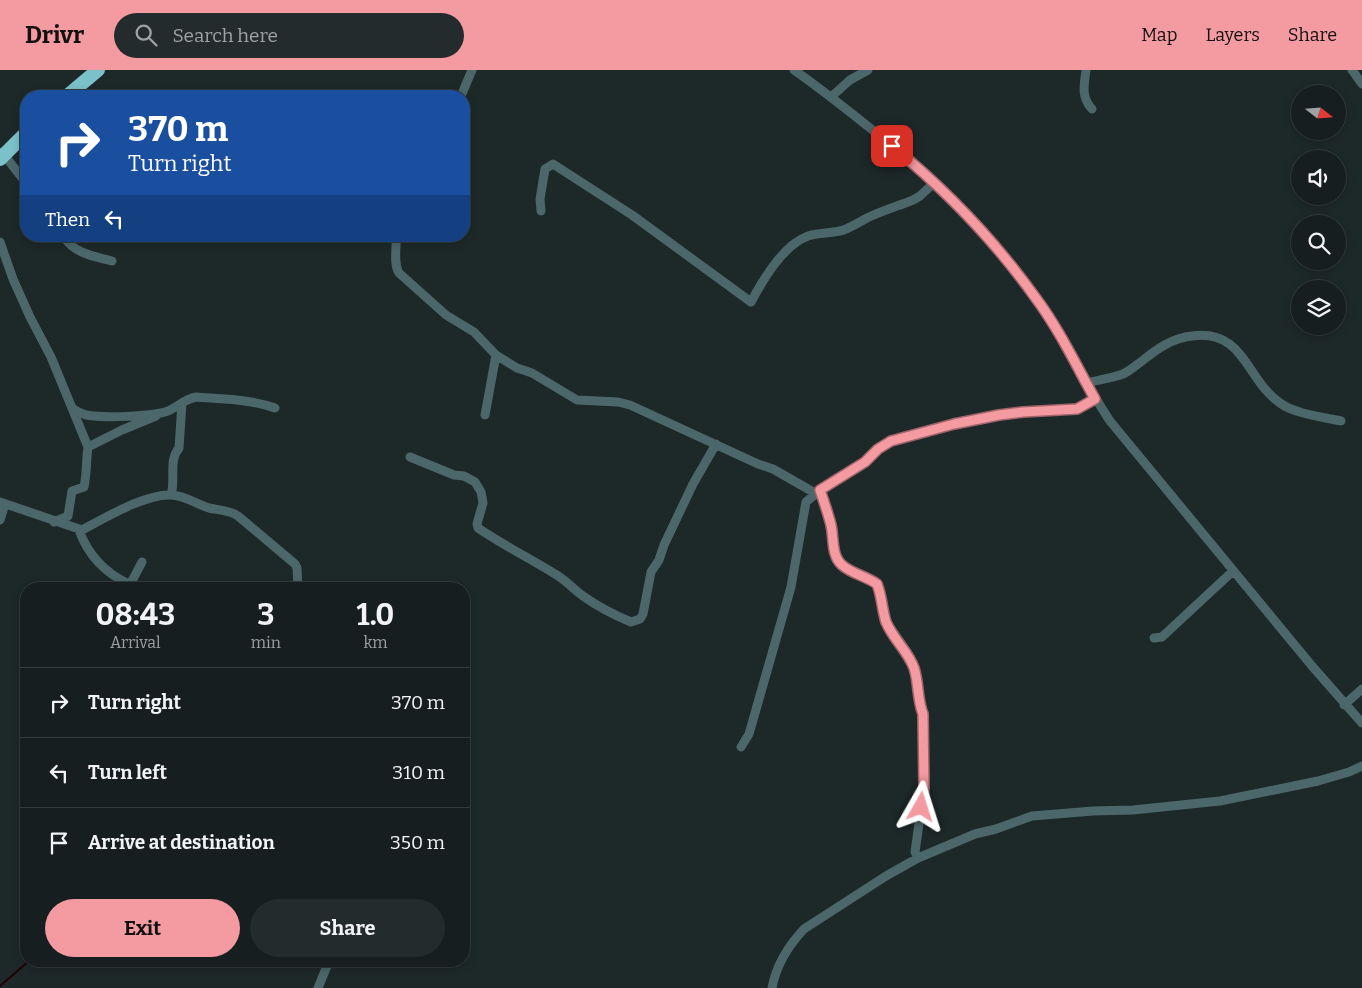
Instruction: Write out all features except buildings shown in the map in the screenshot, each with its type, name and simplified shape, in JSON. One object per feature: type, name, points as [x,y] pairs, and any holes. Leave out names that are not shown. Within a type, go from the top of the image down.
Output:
[{"type":"highway","points":[[74,90],[98,70]]},
{"type":"highway","points":[[1,155],[20,138]]},
{"type":"street","points":[[464,90],[472,70]]},
{"type":"street","points":[[794,70],[831,97],[934,182],[984,233],[1036,298],[1063,341],[1095,399],[1110,421],[1141,461],[1344,705],[1362,723]]},
{"type":"street","points":[[831,97],[850,80],[868,70]]},
{"type":"street","points":[[1086,70],[1083,91],[1086,102],[1092,109]]},
{"type":"street","points":[[1352,70],[1362,84]]},
{"type":"street","points":[[1,155],[20,176]]},
{"type":"street","points":[[541,211],[540,200],[545,169],[553,164],[632,215],[751,302],[774,265],[802,239],[816,234],[832,233],[848,228],[867,218],[913,200],[920,196],[934,182]]},
{"type":"street","points":[[0,242],[13,279],[30,317],[52,357],[88,447],[86,459],[88,472],[84,487],[72,491],[68,516],[54,522]]},
{"type":"street","points":[[69,242],[75,249],[85,254],[112,261]]},
{"type":"street","points":[[396,242],[396,269],[399,273],[446,315],[478,336],[496,355],[517,368],[532,373],[577,400],[618,402],[630,406],[758,464],[773,468],[818,492],[830,522],[833,546],[837,559],[846,568],[877,584],[886,621],[909,655],[915,673],[919,703],[923,714],[924,732],[924,795],[915,852],[918,858]]},
{"type":"street","points":[[1086,384],[1122,374],[1156,350],[1175,340],[1192,336],[1214,336],[1227,341],[1234,348],[1268,394],[1282,405],[1341,422]]},
{"type":"street","points":[[485,415],[496,355]]},
{"type":"street","points":[[88,447],[196,398],[229,399],[265,404],[275,408]]},
{"type":"street","points":[[741,747],[749,734],[791,587],[806,502],[818,492],[865,462],[878,449],[897,439],[999,415],[1077,409],[1095,399]]},
{"type":"street","points":[[171,495],[174,486],[172,477],[174,453],[179,448],[182,404]]},
{"type":"street","points":[[72,408],[79,413],[87,415],[116,416],[166,412]]},
{"type":"street","points":[[410,457],[454,475],[464,476],[475,482],[481,492],[483,503],[477,524],[478,528],[555,574],[582,595],[617,616],[631,622],[640,619],[643,614],[651,572],[659,560],[692,484],[716,444]]},
{"type":"street","points":[[0,520],[2,503],[82,530],[130,506],[160,496],[171,495],[192,500],[207,507],[238,516],[295,564],[298,582]]},
{"type":"street","points":[[79,530],[83,542],[93,557],[105,570],[125,582]]},
{"type":"street","points":[[131,582],[142,562]]},
{"type":"street","points":[[1154,638],[1162,637],[1233,571]]},
{"type":"street","points":[[1344,705],[1362,689]]},
{"type":"street","points":[[770,986],[786,951],[804,929],[886,876],[918,858],[975,834],[1032,816],[1133,810],[1220,801],[1318,781],[1362,766]]},
{"type":"street","points":[[318,988],[327,967]]},
{"type":"waterway","points":[[0,986],[22,967]]},
{"type":"route","points":[[892,146],[953,201],[995,246],[1036,298],[1063,341],[1095,399],[1086,406],[1077,409],[999,415],[903,437],[891,441],[878,449],[865,462],[820,490],[830,522],[833,546],[837,559],[846,568],[877,584],[886,621],[909,655],[914,667],[919,703],[923,714],[924,732],[924,795],[921,807]]}]
